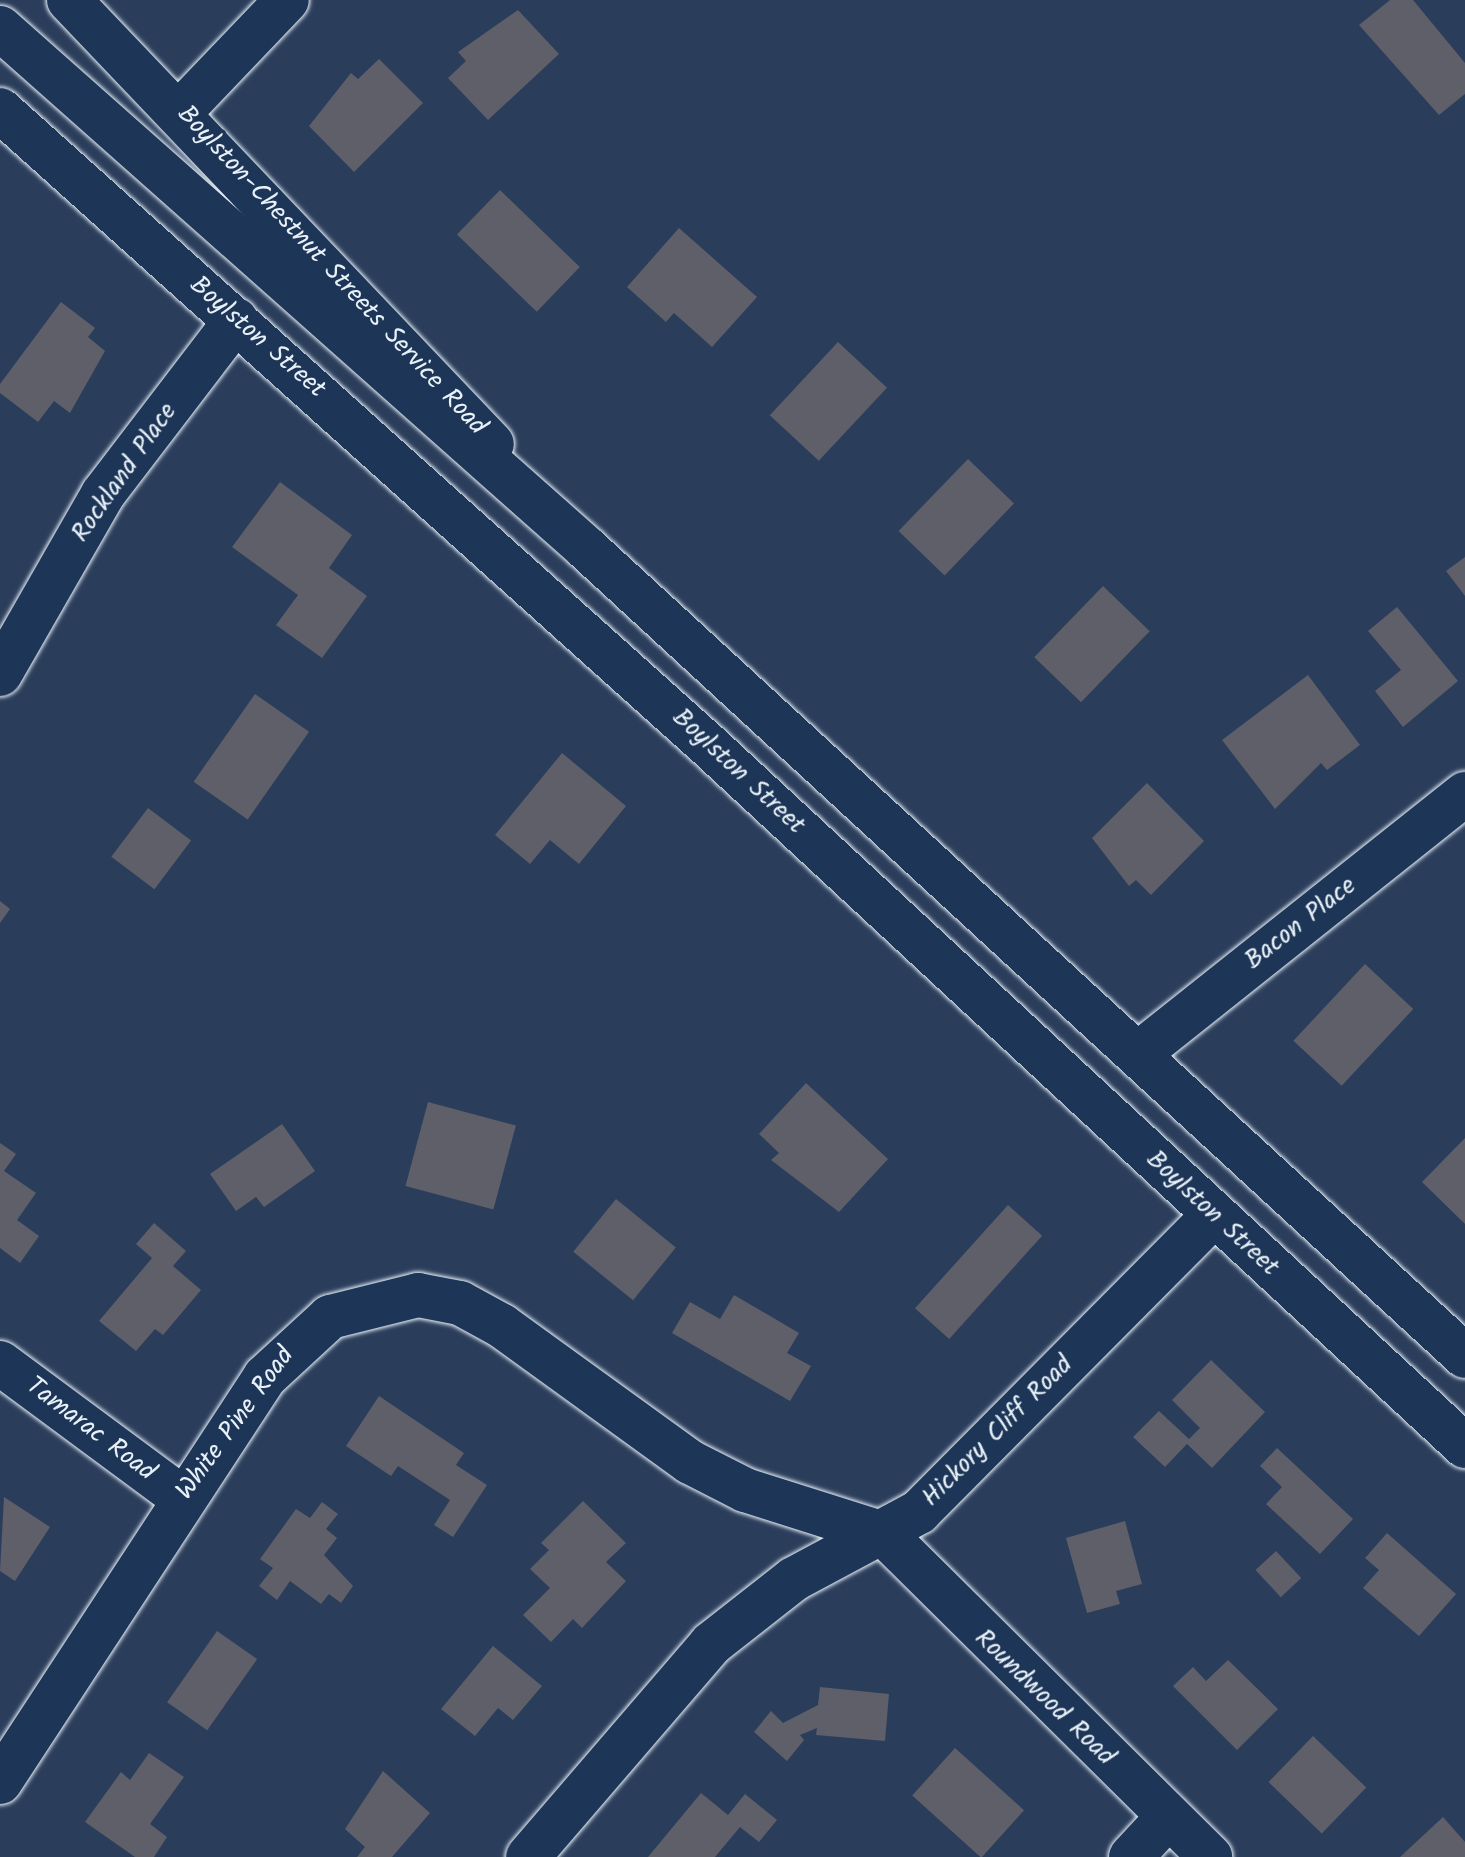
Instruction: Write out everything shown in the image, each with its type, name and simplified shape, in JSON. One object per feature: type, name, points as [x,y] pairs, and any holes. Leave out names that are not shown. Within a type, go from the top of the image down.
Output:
[{"type":"main road","name":"Boylston-Chestnut Streets Service Road","points":[[69,0],[181,111],[586,548]]},
{"type":"main road","points":[[181,111],[287,0]]},
{"type":"main road","points":[[0,28],[586,548],[1465,1356]]},
{"type":"main road","name":"Boylston Street","points":[[0,110],[697,735],[1213,1216],[1465,1446]]},
{"type":"main road","name":"Rockland Place","points":[[0,674],[103,494],[236,320]]},
{"type":"main road","name":"Bacon Place","points":[[1138,1054],[1465,794]]},
{"type":"main road","name":"Hickory Cliff Road","points":[[528,1857],[711,1644],[794,1579],[884,1534],[950,1485],[1213,1216]]},
{"type":"main road","name":"White Pine Road","points":[[0,1782],[181,1497],[296,1341],[344,1312],[418,1295],[460,1303],[502,1326],[690,1462],[745,1490],[884,1534]]},
{"type":"main road","name":"Tamarac Road","points":[[0,1363],[181,1497]]},
{"type":"main road","name":"Roundwood Road","points":[[884,1534],[1167,1818],[1210,1857]]},
{"type":"main road","points":[[1131,1857],[1167,1818]]},
{"type":"building","points":[[1390,0],[1413,0],[1465,63],[1465,94],[1439,115],[1359,25]]},
{"type":"building","points":[[518,10],[559,54],[488,120],[448,78],[466,61],[458,52]]},
{"type":"building","points":[[379,59],[423,103],[354,172],[309,126],[351,73],[358,79]]},
{"type":"building","points":[[500,190],[580,267],[537,312],[457,235]]},
{"type":"building","points":[[679,228],[757,297],[712,347],[674,313],[666,322],[627,287]]},
{"type":"building","points":[[61,302],[95,328],[88,337],[105,351],[70,413],[54,401],[38,422],[0,393],[0,384]]},
{"type":"building","points":[[838,342],[887,388],[819,461],[770,415]]},
{"type":"building","points":[[968,459],[1014,503],[945,575],[899,531]]},
{"type":"building","points":[[280,482],[352,535],[329,568],[367,596],[322,658],[276,625],[298,595],[232,547]]},
{"type":"building","points":[[1465,557],[1465,596],[1446,571]]},
{"type":"building","points":[[1103,586],[1150,631],[1081,702],[1034,657]]},
{"type":"building","points":[[1397,607],[1458,681],[1403,727],[1375,691],[1401,670],[1368,631]]},
{"type":"building","points":[[1308,675],[1360,745],[1327,770],[1321,763],[1275,809],[1222,740]]},
{"type":"building","points":[[255,694],[309,732],[248,820],[194,782]]},
{"type":"building","points":[[562,753],[626,806],[579,864],[550,840],[530,864],[495,835]]},
{"type":"building","points":[[1147,783],[1204,841],[1151,895],[1136,880],[1129,886],[1092,838]]},
{"type":"building","points":[[148,808],[191,840],[154,889],[111,857]]},
{"type":"building","points":[[0,901],[10,909],[0,923]]},
{"type":"building","points":[[1365,964],[1413,1009],[1342,1086],[1293,1041]]},
{"type":"building","points":[[806,1083],[888,1159],[839,1212],[771,1160],[779,1153],[759,1134]]},
{"type":"building","points":[[428,1102],[516,1126],[493,1210],[405,1186]]},
{"type":"building","points":[[282,1124],[315,1171],[264,1207],[256,1197],[236,1211],[210,1174]]},
{"type":"building","points":[[1465,1138],[1465,1224],[1422,1182]]},
{"type":"building","points":[[0,1143],[16,1154],[4,1171],[36,1193],[17,1220],[39,1236],[20,1263],[0,1248]]},
{"type":"building","points":[[616,1199],[676,1247],[633,1300],[573,1252]]},
{"type":"building","points":[[1008,1205],[1042,1236],[949,1339],[915,1308]]},
{"type":"building","points":[[154,1223],[186,1251],[173,1266],[201,1290],[163,1335],[155,1329],[136,1351],[99,1321],[152,1258],[136,1244]]},
{"type":"building","points":[[734,1295],[799,1333],[787,1353],[811,1366],[790,1401],[672,1333],[690,1302],[720,1319]]},
{"type":"building","points":[[1211,1360],[1265,1412],[1212,1468],[1187,1444],[1165,1467],[1133,1437],[1159,1411],[1189,1439],[1200,1428],[1172,1400]]},
{"type":"building","points":[[379,1396],[464,1453],[456,1465],[487,1485],[453,1537],[434,1525],[450,1500],[398,1466],[391,1476],[346,1446]]},
{"type":"building","points":[[1277,1448],[1353,1519],[1320,1554],[1266,1504],[1282,1487],[1260,1466]]},
{"type":"building","points":[[4,1497],[50,1527],[15,1581],[0,1571]]},
{"type":"building","points":[[583,1501],[626,1543],[606,1562],[626,1581],[582,1628],[573,1619],[551,1642],[523,1615],[550,1588],[530,1569],[549,1550],[541,1543]]},
{"type":"building","points":[[322,1502],[338,1514],[326,1529],[337,1538],[324,1555],[353,1586],[341,1603],[329,1594],[321,1604],[290,1581],[277,1600],[259,1586],[273,1568],[260,1559],[296,1509],[310,1518]]},
{"type":"building","points":[[1125,1521],[1142,1584],[1116,1591],[1120,1604],[1087,1613],[1066,1538]]},
{"type":"building","points":[[1387,1533],[1456,1594],[1419,1636],[1363,1588],[1379,1570],[1365,1558]]},
{"type":"building","points":[[1276,1551],[1301,1578],[1281,1597],[1256,1570]]},
{"type":"building","points":[[217,1631],[257,1659],[207,1730],[167,1702]]},
{"type":"building","points":[[493,1646],[542,1686],[513,1720],[498,1708],[475,1736],[441,1709]]},
{"type":"building","points":[[1228,1660],[1278,1709],[1237,1750],[1173,1686],[1193,1667],[1206,1681]]},
{"type":"building","points":[[820,1687],[889,1694],[885,1741],[816,1735],[817,1728],[800,1735],[804,1740],[787,1761],[754,1732],[771,1711],[783,1723],[818,1705]]},
{"type":"building","points":[[1313,1736],[1366,1787],[1322,1833],[1269,1782]]},
{"type":"building","points":[[955,1748],[1024,1810],[980,1857],[912,1796]]},
{"type":"building","points":[[149,1753],[184,1777],[150,1824],[167,1837],[154,1857],[135,1857],[85,1822],[121,1772],[130,1780]]},
{"type":"building","points":[[383,1771],[430,1813],[392,1857],[357,1857],[365,1847],[345,1829]]},
{"type":"building","points":[[701,1793],[728,1815],[745,1794],[777,1820],[759,1842],[740,1827],[715,1857],[648,1857]]},
{"type":"building","points":[[1443,1817],[1465,1842],[1465,1857],[1400,1857]]}]
